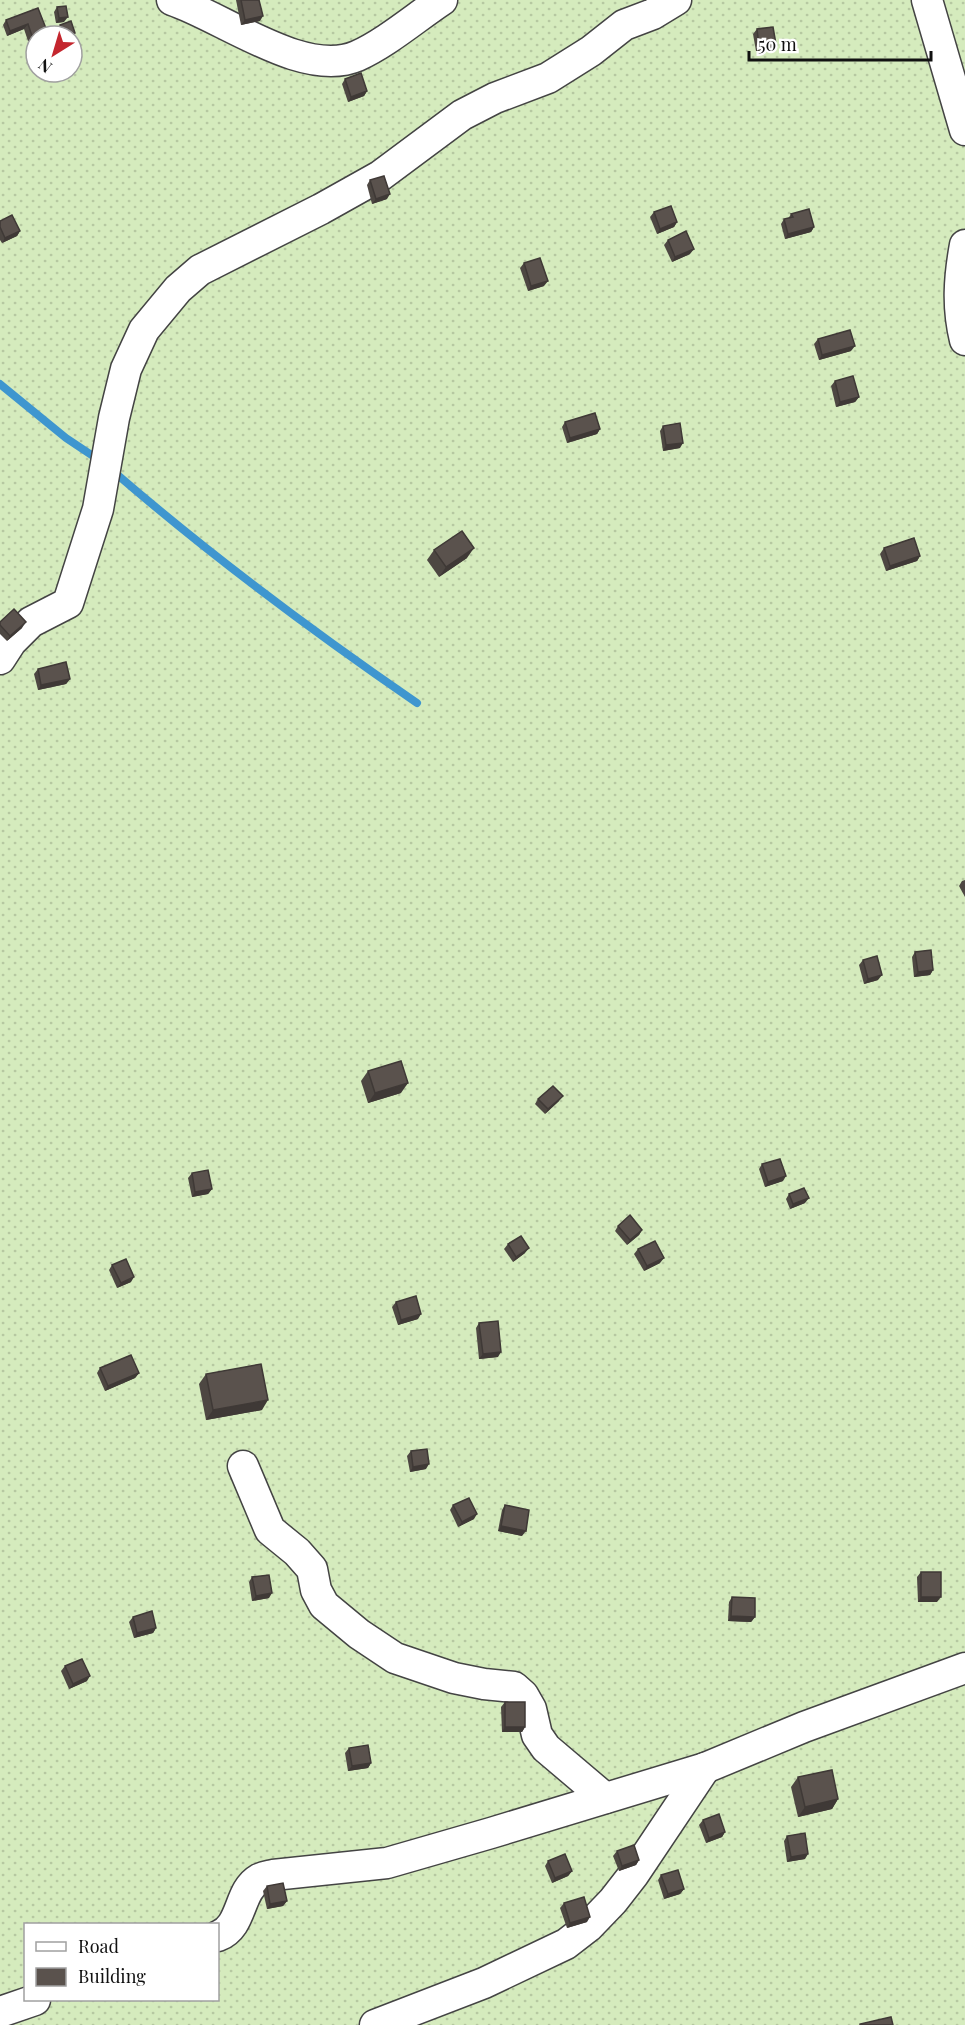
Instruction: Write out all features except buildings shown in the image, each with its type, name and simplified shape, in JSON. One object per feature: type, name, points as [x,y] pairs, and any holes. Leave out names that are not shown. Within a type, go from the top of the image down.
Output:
[{"type":"street","points":[[172,0],[292,55],[316,61],[333,61],[354,57],[368,50],[442,0]]},
{"type":"street","points":[[0,659],[11,642],[31,622],[68,603],[77,581],[98,509],[114,418],[126,369],[144,330],[189,277],[380,176],[462,115],[495,98],[548,78],[591,51],[624,25],[653,14],[676,0]]},
{"type":"street","points":[[927,0],[965,130]]},
{"type":"street","points":[[965,245],[958,300],[965,340]]},
{"type":"street","points":[[243,1466],[270,1530],[297,1552],[312,1569],[316,1590],[324,1605],[359,1634],[395,1658],[454,1678],[484,1684],[514,1686],[523,1695],[531,1709],[537,1735],[546,1748],[605,1798]]},
{"type":"street","points":[[219,1936],[224,1934],[239,1915],[248,1891],[258,1880],[273,1875],[387,1863],[491,1833],[705,1768],[804,1727],[965,1668]]},
{"type":"street","points":[[375,2025],[484,1983],[566,1944],[588,1927],[613,1901],[634,1874],[705,1768]]},
{"type":"street","points":[[0,2012],[32,2001]]},
{"type":"green space","points":[[0,0],[965,0],[965,2025],[0,2025]]},
{"type":"waterway","points":[[0,384],[66,438],[99,460]]},
{"type":"waterway","points":[[113,471],[262,591],[417,703]]}]
